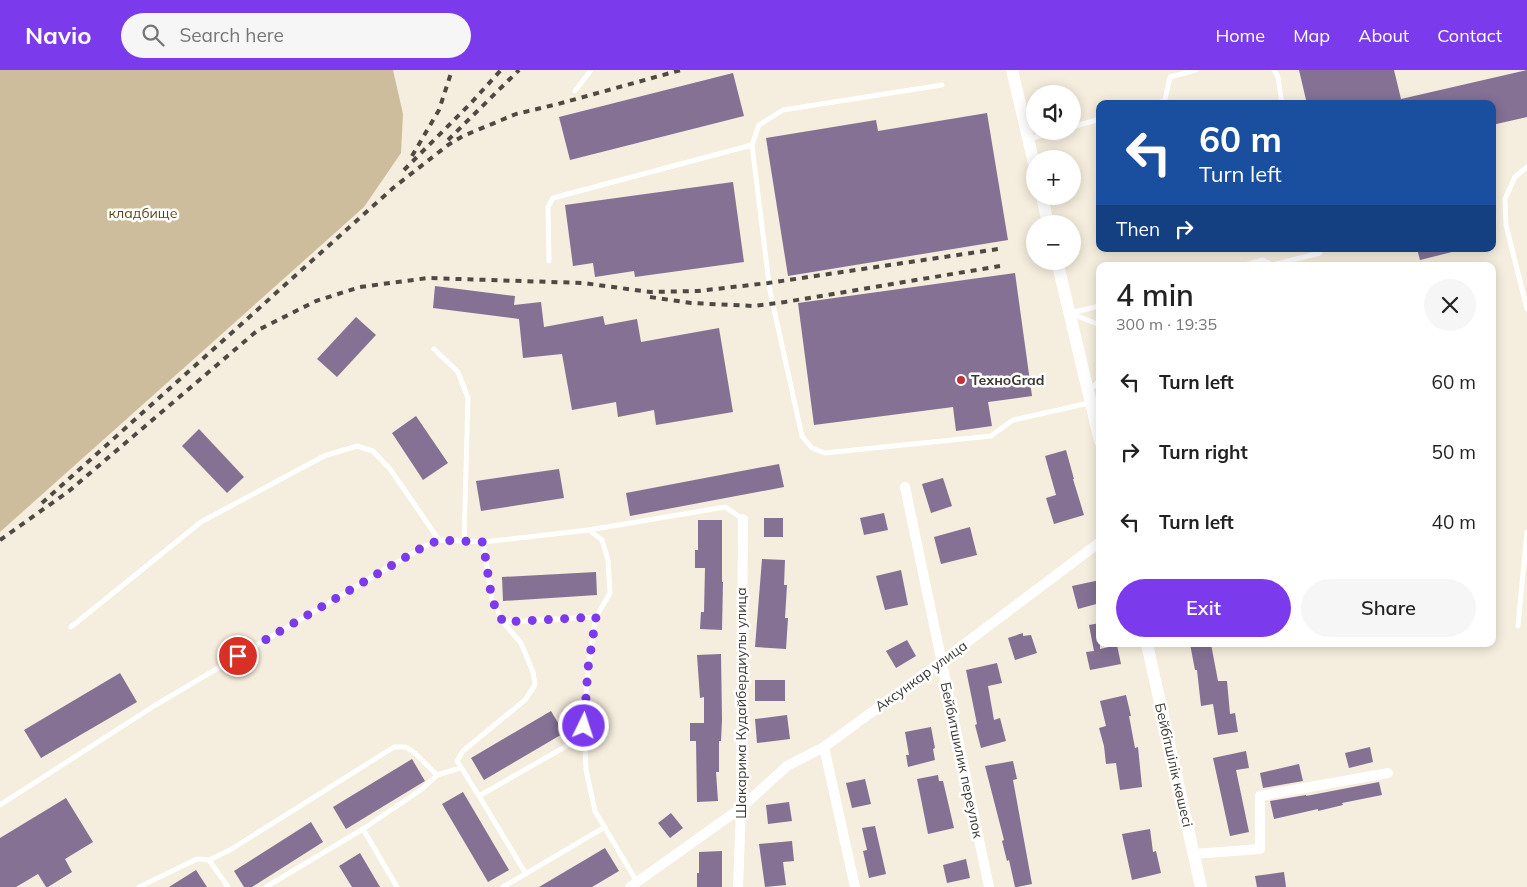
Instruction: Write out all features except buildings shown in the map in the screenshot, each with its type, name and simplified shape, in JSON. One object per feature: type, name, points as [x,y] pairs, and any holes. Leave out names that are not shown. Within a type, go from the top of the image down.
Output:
[{"type":"street","points":[[1012,70],[1026,130]]},
{"type":"street","points":[[1059,270],[1096,423]]},
{"type":"street","name":"Бейбитшилик переулок","points":[[905,487],[989,887]]},
{"type":"street","name":"Шакарима Кудайбердиулы улица","points":[[738,887],[741,808],[742,519]]},
{"type":"street","name":"Аксункар улица","points":[[633,885],[741,808],[787,766],[824,747],[1096,545]]},
{"type":"street","name":"Бейбітшілік көшесі","points":[[1148,647],[1201,887]]},
{"type":"street","points":[[824,747],[855,887]]},
{"type":"street","points":[[1194,854],[1260,849],[1260,796],[1388,773]]},
{"type":"lane","points":[[574,91],[591,70]]},
{"type":"lane","points":[[1164,100],[1170,77],[1196,70]]},
{"type":"lane","points":[[1274,70],[1278,77],[1281,100]]},
{"type":"lane","points":[[942,85],[783,110],[760,125],[752,144],[770,290],[802,436],[812,448],[825,453],[991,436],[1013,420],[1090,397],[1096,387]]},
{"type":"lane","points":[[1081,124],[1096,120]]},
{"type":"lane","points":[[549,261],[548,207],[553,198],[752,144]]},
{"type":"lane","points":[[1527,167],[1515,177],[1505,199],[1506,225],[1527,309]]},
{"type":"lane","points":[[1284,262],[1320,253]]},
{"type":"lane","points":[[1070,313],[1096,307]]},
{"type":"lane","points":[[1070,313],[1096,323]]},
{"type":"lane","points":[[434,349],[458,372],[468,398],[464,541]]},
{"type":"lane","points":[[71,627],[201,522],[324,456],[356,446],[373,451],[390,469],[439,540]]},
{"type":"lane","points":[[0,805],[154,706],[415,552],[439,540],[483,542],[589,530],[725,507],[742,519]]},
{"type":"lane","points":[[589,530],[602,540],[608,560],[610,593],[596,617],[588,668],[584,736],[586,770],[595,811],[605,827],[633,885]]},
{"type":"lane","points":[[1518,626],[1527,532]]},
{"type":"lane","points":[[483,542],[492,600],[503,622],[520,644],[533,672],[535,685],[525,700],[463,751],[457,761],[526,874]]},
{"type":"lane","points":[[503,622],[596,617]]},
{"type":"lane","points":[[479,796],[584,736]]},
{"type":"lane","points":[[139,887],[197,859],[210,860],[230,850],[394,747],[406,747],[415,753],[437,775]]},
{"type":"lane","points":[[267,887],[363,829],[422,789],[437,775],[460,768]]},
{"type":"lane","points":[[505,886],[605,827]]},
{"type":"lane","points":[[363,829],[397,887]]},
{"type":"lane","points":[[210,860],[228,887]]},
{"type":"green space","name":"кладбище","points":[[0,70],[393,70],[403,114],[401,153],[364,207],[0,532]]},
{"type":"railway","points":[[412,156],[439,110],[452,70]]},
{"type":"railway","points":[[404,170],[501,70]]},
{"type":"railway","points":[[448,140],[519,70]]},
{"type":"railway","points":[[42,503],[393,188],[448,145],[463,136],[516,114],[681,70]]},
{"type":"railway","points":[[0,540],[69,491],[258,330],[316,301],[360,287],[428,278],[583,283],[650,292],[698,291],[768,283],[998,249]]},
{"type":"railway","points":[[650,297],[691,303],[754,306],[1000,266]]},
{"type":"place","name":"ТехноGrad","points":[[961,380]]},
{"type":"route","points":[[238,656],[423,547],[439,540],[483,542],[492,600],[503,622],[596,617],[588,668],[584,726]]}]
